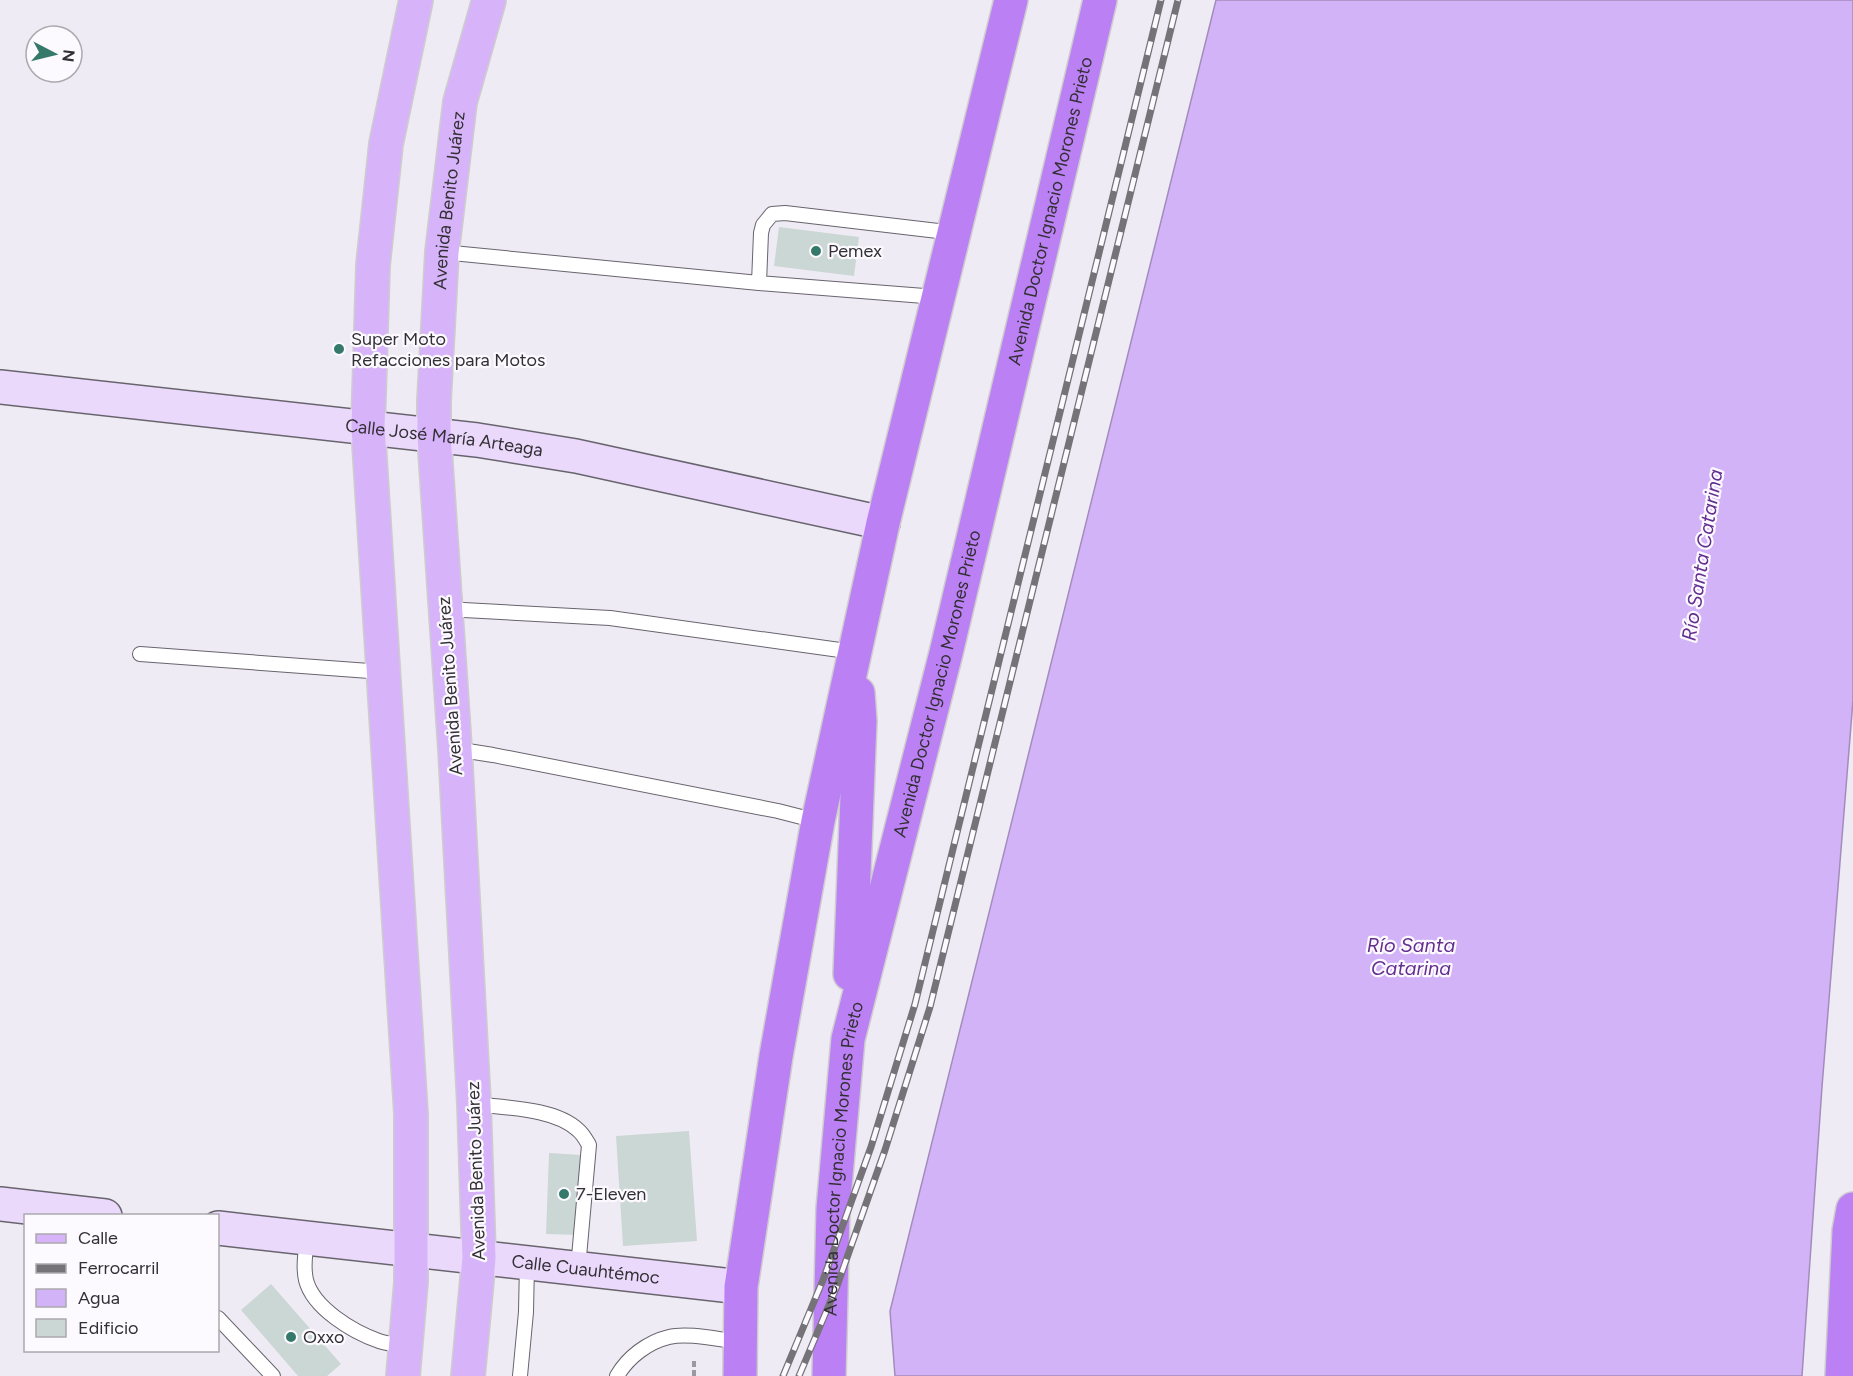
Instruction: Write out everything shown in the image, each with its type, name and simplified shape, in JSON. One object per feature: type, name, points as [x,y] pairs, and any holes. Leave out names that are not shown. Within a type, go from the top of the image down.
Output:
[{"type":"highway","points":[[740,1376],[741,1287],[776,1056],[818,821],[883,523],[1011,0]]},
{"type":"highway","name":"Avenida Doctor Ignacio Morones Prieto","points":[[830,1376],[833,1209],[848,1039],[946,653],[1100,0]]},
{"type":"highway","points":[[848,1039],[861,721],[854,652]]},
{"type":"highway","points":[[1842,1376],[1853,1209]]},
{"type":"main road","points":[[405,1361],[412,1251],[411,1114],[368,427],[373,265],[386,144],[416,0]]},
{"type":"main road","name":"Avenida Benito Juárez","points":[[468,1376],[479,1258],[474,1104],[455,749],[434,435],[442,252],[460,102],[489,0]]},
{"type":"street","name":"Calle José María Arteaga","points":[[0,387],[368,427],[576,456],[883,523]]},
{"type":"street","points":[[0,1203],[96,1214]]},
{"type":"street","name":"Calle Cuauhtémoc","points":[[219,1228],[741,1287]]},
{"type":"lane","points":[[759,283],[763,225],[772,214],[955,232]]},
{"type":"lane","points":[[442,252],[759,283],[937,297]]},
{"type":"lane","points":[[445,609],[610,618],[854,652]]},
{"type":"lane","points":[[140,654],[383,672]]},
{"type":"lane","points":[[455,749],[778,811],[818,821]]},
{"type":"lane","points":[[474,1104],[549,1114],[564,1120],[579,1131],[589,1145],[578,1268]]},
{"type":"lane","points":[[308,1239],[304,1260],[306,1279],[311,1292],[333,1315],[351,1328],[381,1342],[405,1361]]},
{"type":"lane","points":[[520,1376],[526,1312],[527,1263]]},
{"type":"lane","points":[[219,1319],[273,1376]]},
{"type":"lane","points":[[617,1376],[633,1356],[670,1336],[740,1342]]},
{"type":"path","points":[[694,1337],[694,1376]]},
{"type":"water","name":"Río Santa Catarina","points":[[1216,0],[1853,0],[1853,700],[1802,1376],[895,1376],[890,1311]]},
{"type":"building","name":"Pemex","points":[[779,227],[859,237],[854,276],[774,266]]},
{"type":"building","points":[[689,1131],[697,1241],[623,1246],[616,1136]]},
{"type":"building","name":"7-Eleven","points":[[549,1153],[582,1155],[578,1235],[546,1234]]},
{"type":"building","name":"Oxxo","points":[[271,1284],[341,1364],[327,1376],[298,1376],[241,1310]]},
{"type":"railway","points":[[783,1376],[823,1280],[871,1147],[915,1004],[1161,0]]},
{"type":"railway","points":[[799,1376],[837,1286],[885,1150],[930,1007],[1178,0]]},
{"type":"place","name":"Pemex","points":[[816,251]]},
{"type":"place","name":"Super Moto Refacciones para Motos","points":[[339,349]]},
{"type":"place","name":"7-Eleven","points":[[564,1194]]},
{"type":"place","name":"Oxxo","points":[[291,1337]]}]
